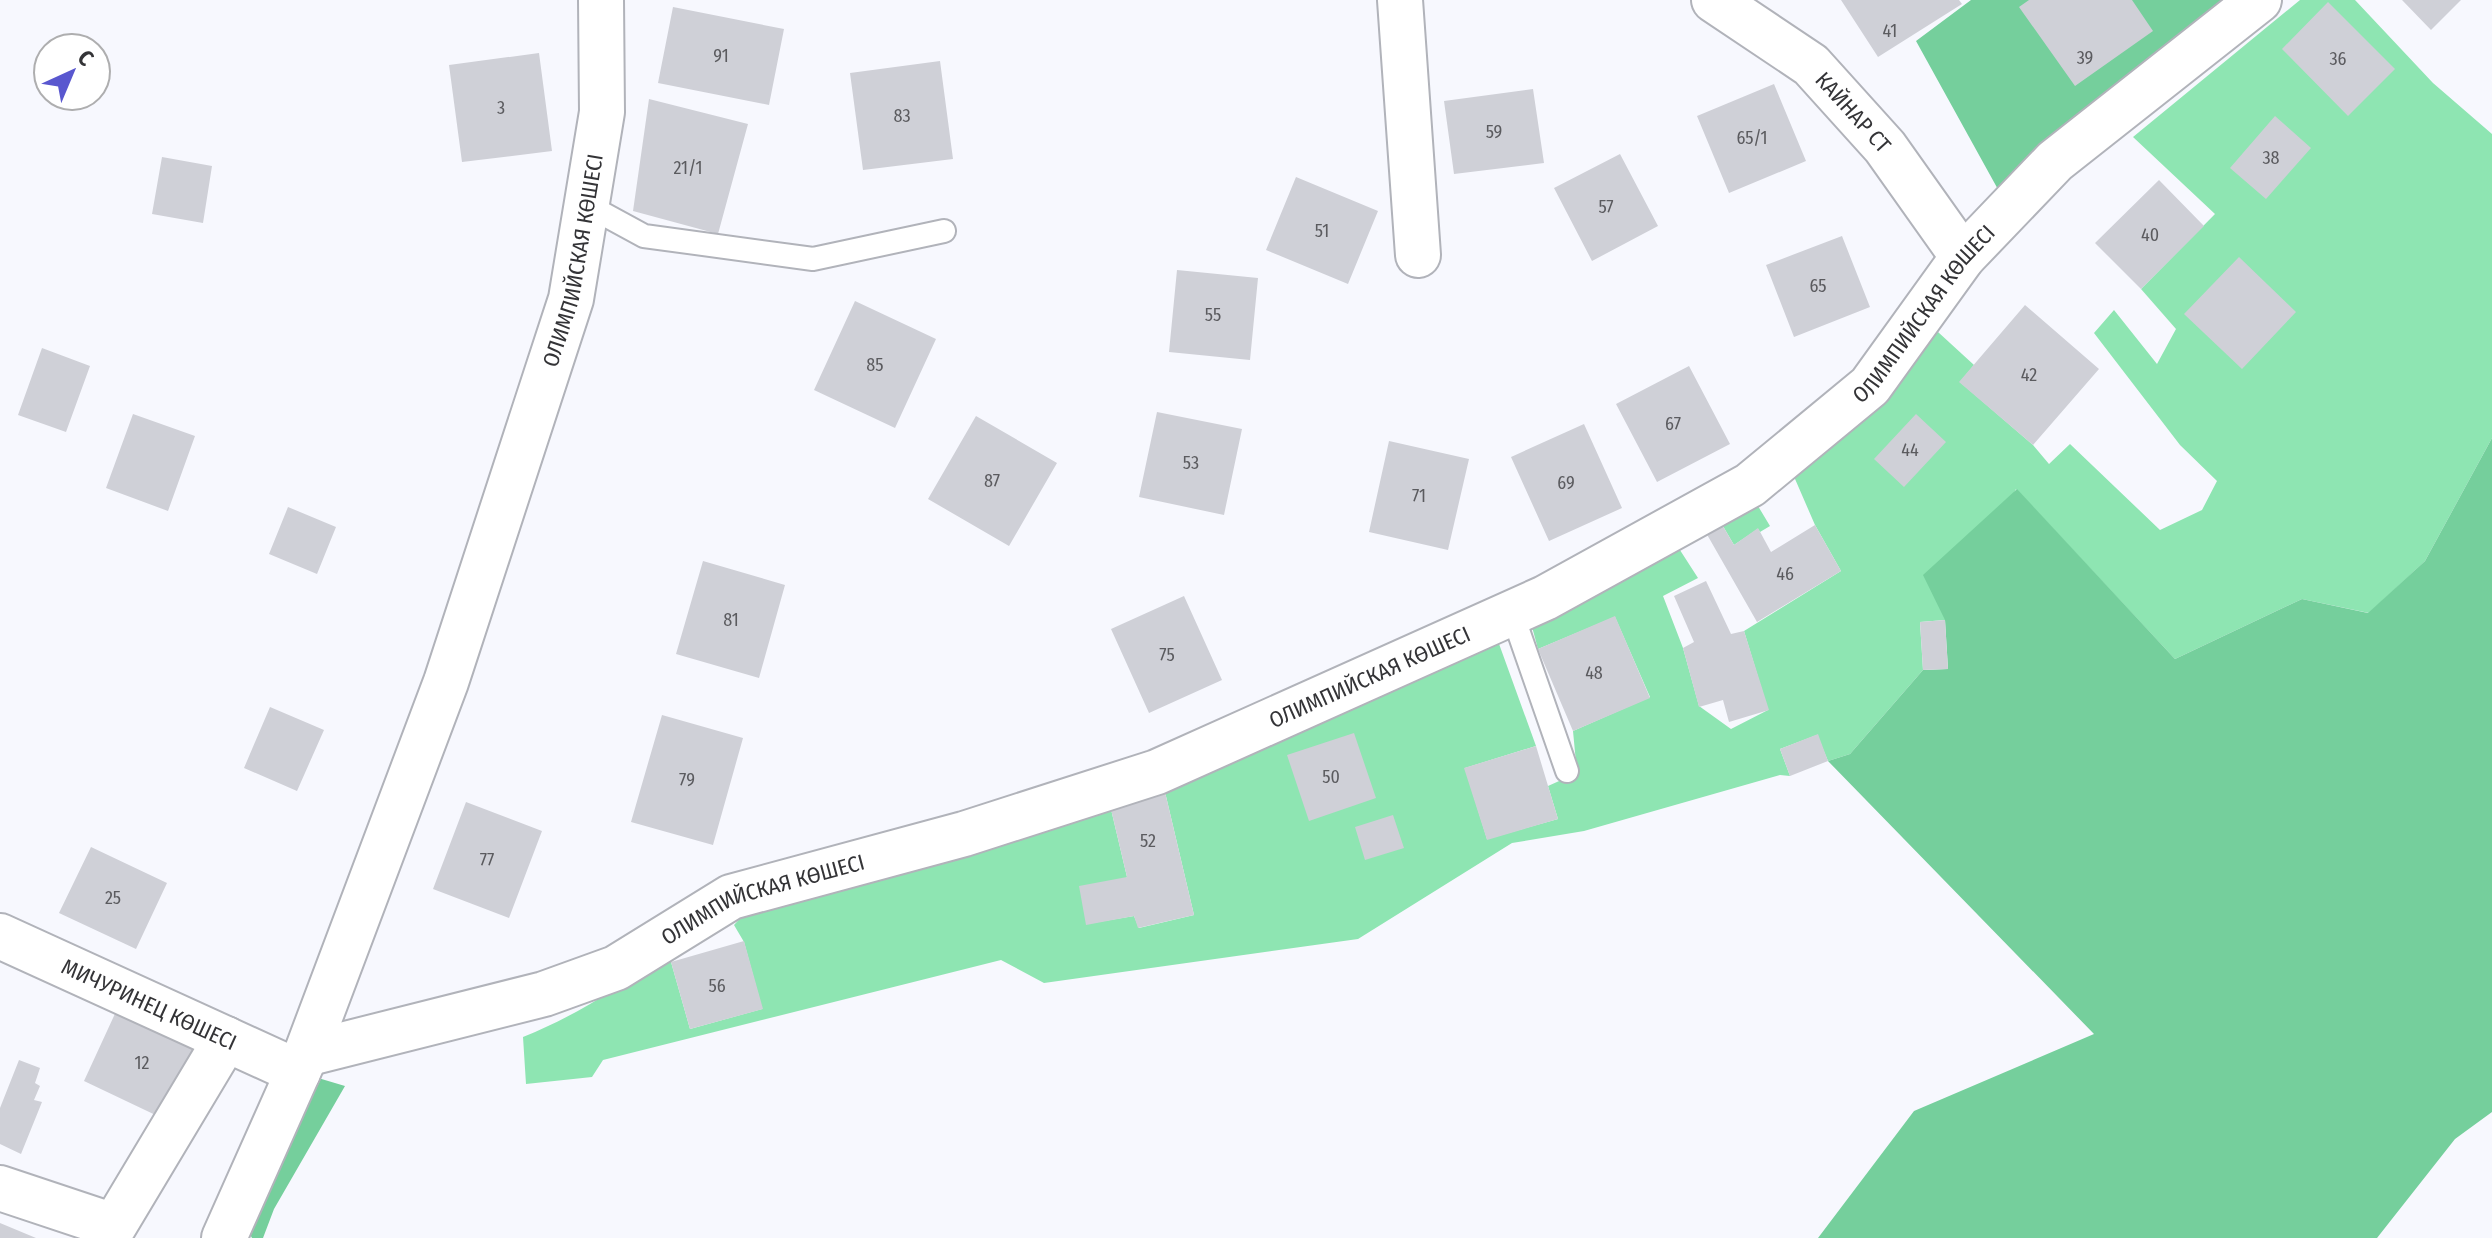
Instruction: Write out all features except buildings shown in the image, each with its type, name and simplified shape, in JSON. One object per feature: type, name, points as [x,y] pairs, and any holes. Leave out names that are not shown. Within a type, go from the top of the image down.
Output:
[{"type":"street","name":"ОЛИМПИЙСКАЯ КӨШЕСІ","points":[[224,1238],[302,1063],[446,682],[571,299],[602,112],[601,0]]},
{"type":"street","points":[[1400,0],[1418,255]]},
{"type":"street","name":"КАЙНАР СТ","points":[[1714,0],[1811,65],[1885,147],[1963,257]]},
{"type":"street","name":"ОЛИМПИЙСКАЯ КӨШЕСІ","points":[[302,1063],[544,994],[616,968],[731,897],[964,834],[1157,772],[1512,613],[1750,485],[1870,386],[1963,257],[2055,161],[2259,0]]},
{"type":"street","name":"МИЧУРИНЕЦ КӨШЕСІ","points":[[0,936],[226,1039],[302,1063]]},
{"type":"street","points":[[0,1188],[114,1226],[226,1039]]},
{"type":"lane","points":[[587,205],[644,236],[813,259],[944,231]]},
{"type":"lane","points":[[1512,613],[1567,771]]},
{"type":"green space","points":[[1971,0],[2240,0],[2000,193],[1916,41]]},
{"type":"green space","points":[[2300,0],[2355,0],[2433,83],[2492,134],[2492,438],[2425,561],[2369,613],[2302,599],[2175,659],[2016,489],[1945,620],[1920,622],[1923,670],[1850,754],[1828,761],[1817,735],[1780,749],[1790,776],[1780,775],[1584,831],[1512,843],[1358,939],[1044,983],[1001,960],[603,1060],[592,1077],[526,1084],[523,1037],[594,1002],[658,956],[671,962],[690,1029],[762,1009],[744,942],[734,925],[758,899],[1110,805],[1127,877],[1086,924],[1134,916],[1139,928],[1194,915],[1165,792],[1494,630],[1536,746],[1465,768],[1487,839],[1558,819],[1548,786],[1577,773],[1573,731],[1650,697],[1615,617],[1538,649],[1531,623],[1678,547],[1698,578],[1663,596],[1683,648],[1699,706],[1731,729],[1768,710],[1744,631],[1841,571],[1815,525],[1792,472],[1842,430],[1938,332],[1974,365],[1960,382],[2033,445],[2049,464],[2070,444],[2160,530],[2202,510],[2217,481],[2180,445],[2094,333],[2114,310],[2157,364],[2176,329],[2141,289],[2215,214],[2133,137]]},
{"type":"green space","points":[[2492,438],[2492,1112],[2455,1139],[2377,1238],[1818,1238],[1914,1111],[2094,1034],[1828,761],[1850,754],[1923,670],[1948,669],[1945,620],[1923,575],[2017,489],[2175,659],[2302,599],[2368,613],[2425,561]]},
{"type":"green space","points":[[1755,501],[1770,526],[1760,532],[1758,529],[1734,545],[1720,521]]},
{"type":"green space","points":[[298,1072],[345,1086],[274,1209],[263,1238],[252,1238],[243,1222]]}]
